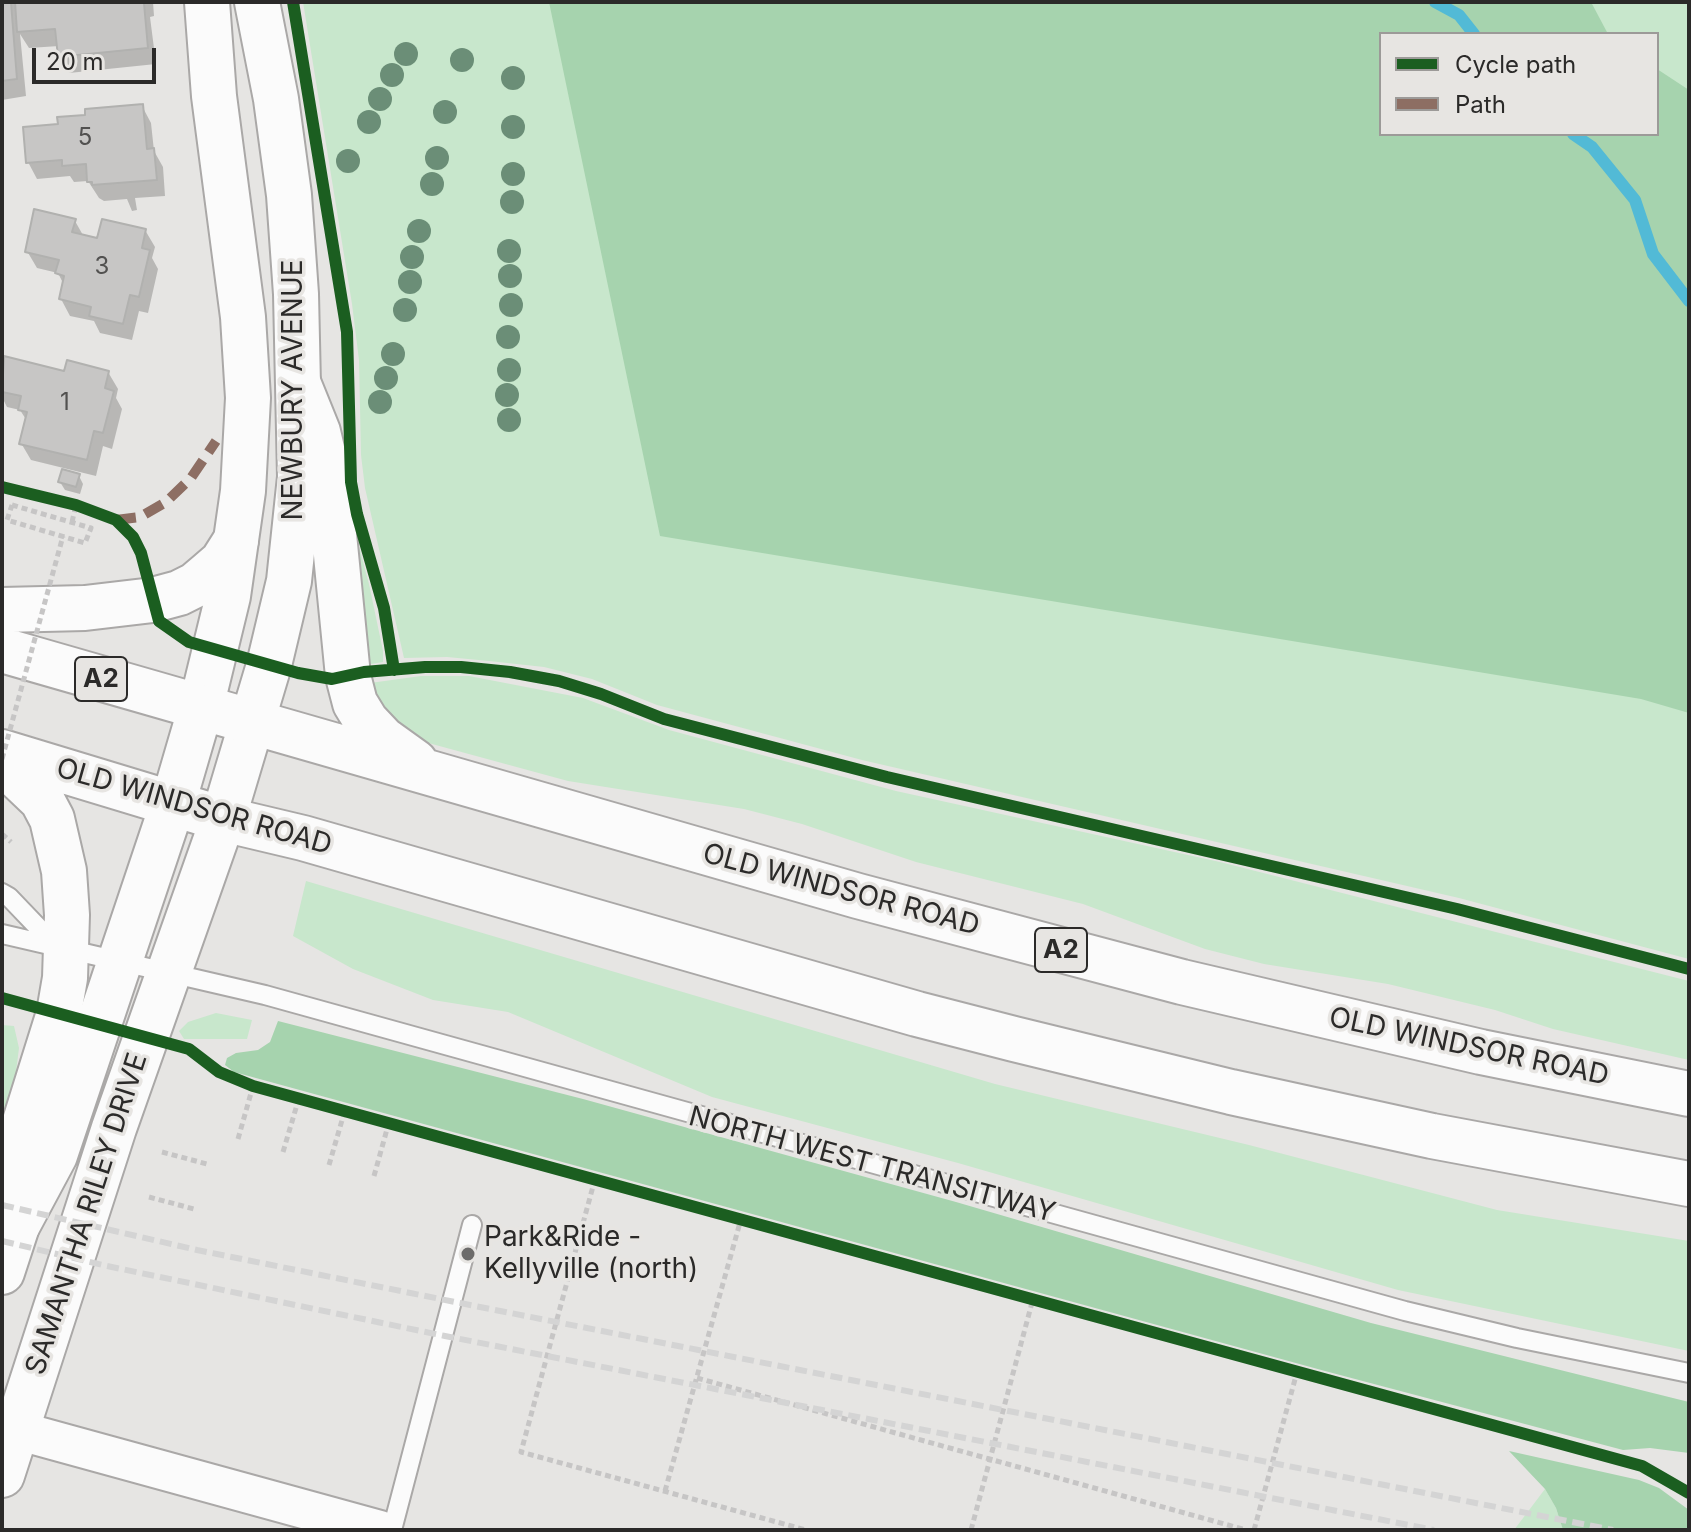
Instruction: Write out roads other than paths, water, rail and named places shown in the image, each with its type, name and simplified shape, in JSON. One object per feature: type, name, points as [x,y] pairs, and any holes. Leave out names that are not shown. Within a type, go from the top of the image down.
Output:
[{"type":"main road","name":"NEWBURY AVENUE","points":[[173,803],[201,707],[228,596],[247,445],[247,358],[214,96],[207,2]]},
{"type":"main road","name":"NEWBURY AVENUE","points":[[223,819],[289,581],[300,477],[296,294],[289,195],[276,99],[257,2]]},
{"type":"main road","points":[[299,385],[318,432],[328,474],[348,676],[355,703],[383,739],[439,776]]},
{"type":"main road","points":[[2,610],[85,608],[153,600],[179,593],[195,585],[222,562],[236,540]]},
{"type":"main road","name":"OLD WINDSOR ROAD","points":[[2,650],[858,896],[1182,982],[1481,1052],[1689,1094]]},
{"type":"main road","name":"OLD WINDSOR ROAD","points":[[2,752],[223,819],[303,838],[917,1014],[1124,1066],[1416,1133],[1689,1184]]},
{"type":"main road","points":[[2,760],[42,800],[52,819],[64,871],[59,1013],[18,1144],[7,1253]]},
{"type":"main road","name":"SAMANTHA RILEY DRIVE","points":[[7,1253],[55,1155],[173,803]]},
{"type":"main road","name":"SAMANTHA RILEY DRIVE","points":[[2,1475],[114,1128],[223,819]]},
{"type":"street","points":[[16,1430],[380,1530]]},
{"type":"lane","points":[[2,893],[46,938],[62,948]]},
{"type":"lane","name":"NORTH WEST TRANSITWAY","points":[[2,934],[265,995],[1405,1311],[1517,1338],[1689,1373]]},
{"type":"lane","points":[[392,1530],[472,1225]]},
{"type":"waterway","points":[[1435,2],[1459,15],[1472,32]]},
{"type":"waterway","points":[[1576,136],[1592,147],[1635,200],[1653,254],[1689,301]]},
{"type":"railway","points":[[2,1205],[197,1250],[1613,1530]]},
{"type":"railway","points":[[2,1241],[107,1266],[445,1336],[1434,1530]]},
{"type":"place","name":"Park&Ride - Kellyville (north)","points":[[468,1254]]}]
